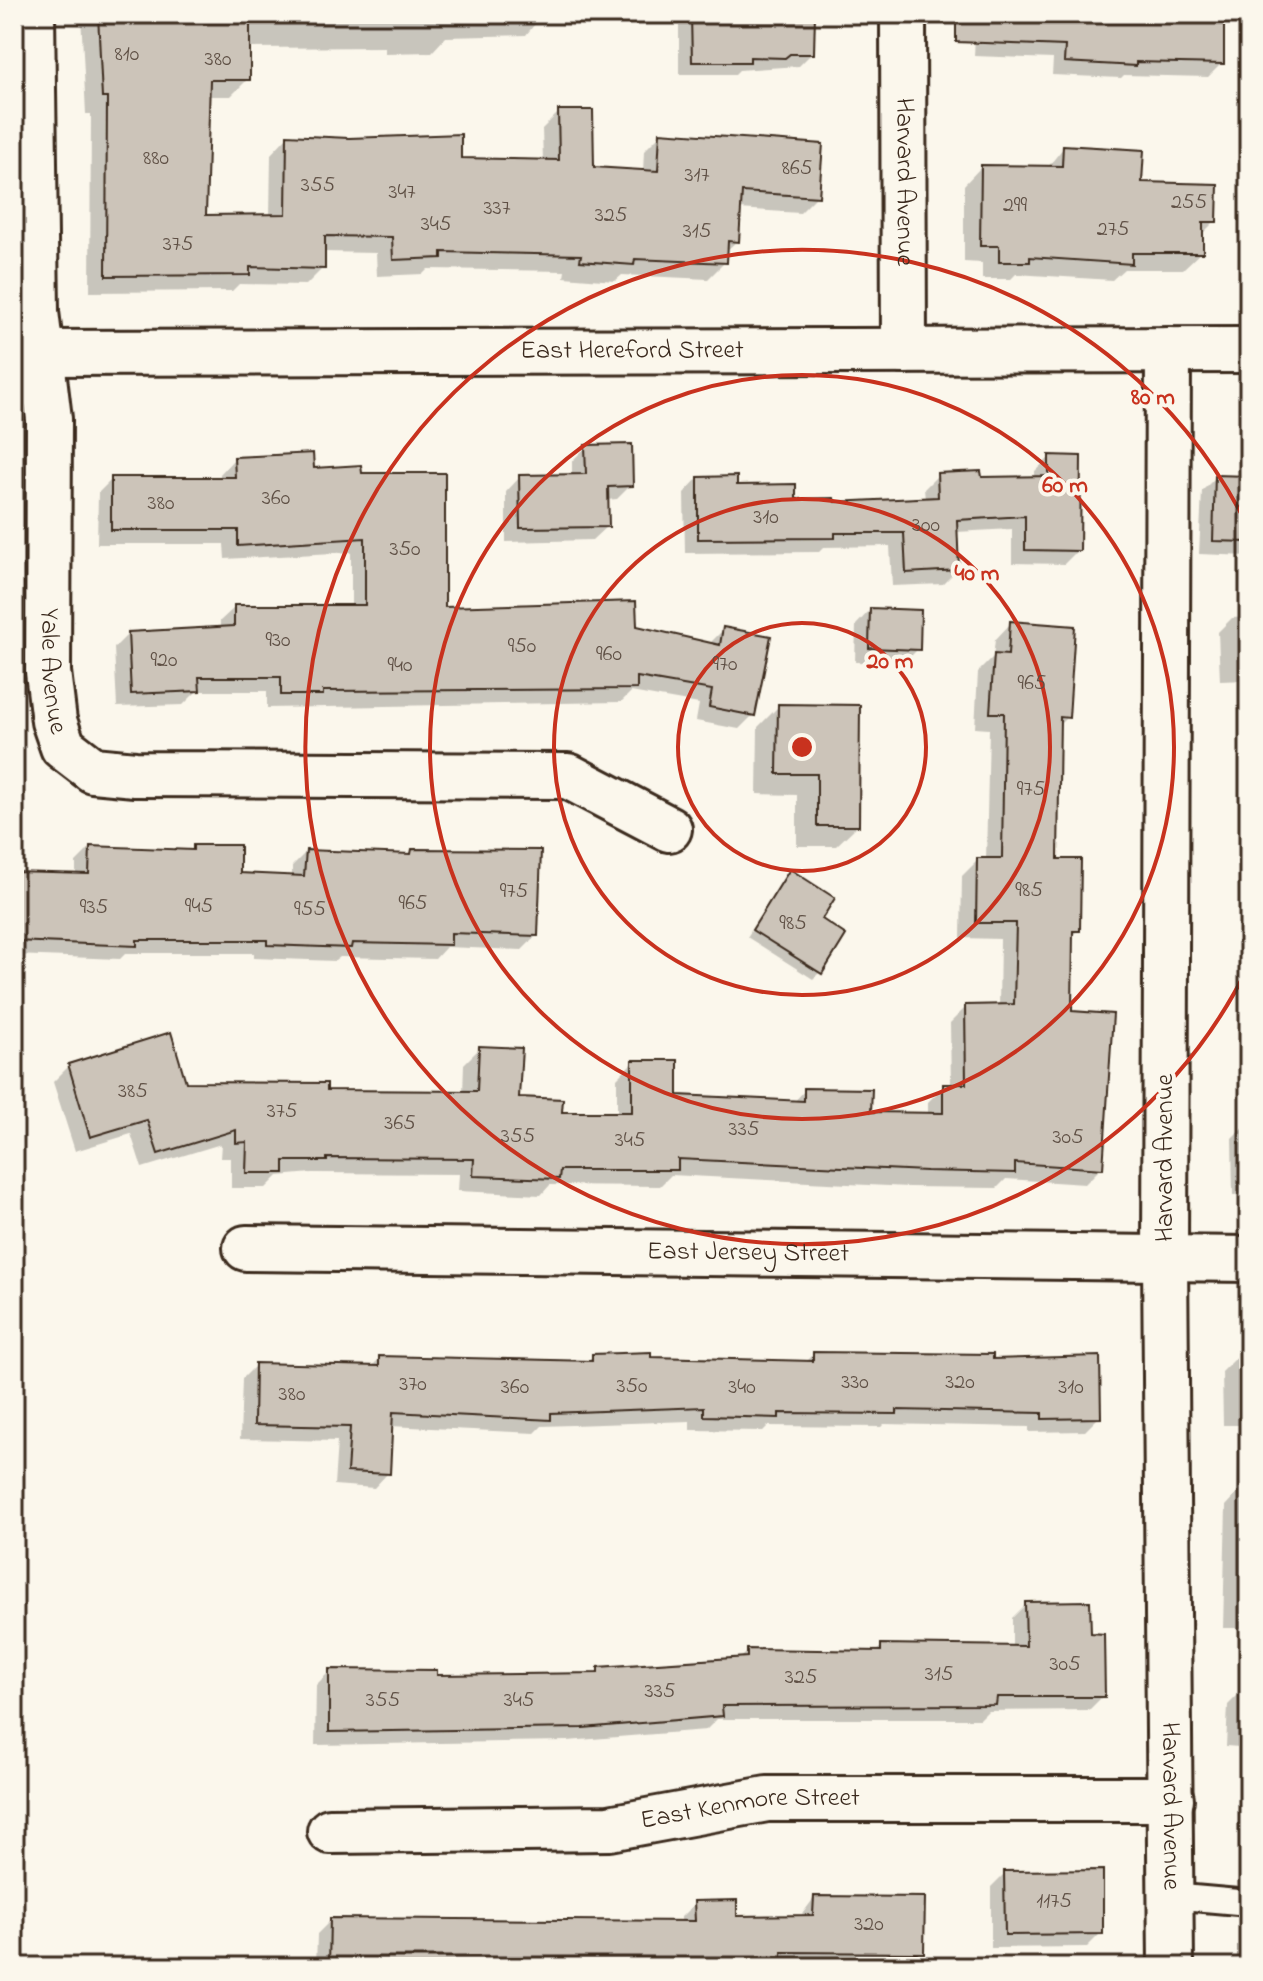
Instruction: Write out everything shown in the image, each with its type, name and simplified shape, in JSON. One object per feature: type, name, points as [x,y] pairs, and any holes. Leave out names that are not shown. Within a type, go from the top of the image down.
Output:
[{"type":"street","name":"Yale Avenue","points":[[32,14],[36,312],[28,353],[49,419],[48,672],[58,735],[63,747],[93,770],[135,774],[568,776],[669,829]]},
{"type":"street","name":"Harvard Avenue","points":[[903,14],[904,351]]},
{"type":"street","name":"Harvard Avenue","points":[[1168,350],[1165,1259],[1171,1967]]},
{"type":"street","name":"East Hereford Street","points":[[28,353],[1249,350]]},
{"type":"street","name":"East Jersey Street","points":[[246,1248],[1249,1259]]},
{"type":"street","name":"East Kenmore Street","points":[[330,1831],[609,1828],[767,1799],[1171,1799]]},
{"type":"lane","points":[[1171,1896],[1249,1903]]},
{"type":"building","points":[[98,14],[250,14],[250,80],[210,80],[206,215],[286,214],[287,135],[349,138],[461,134],[461,158],[559,160],[558,110],[593,110],[594,167],[658,171],[660,132],[823,144],[819,197],[742,192],[739,242],[728,241],[727,263],[635,259],[634,265],[580,261],[581,255],[442,252],[442,258],[393,260],[392,237],[325,236],[325,269],[250,267],[250,275],[106,276],[107,98],[102,98]]},
{"type":"building","points":[[691,14],[815,14],[814,54],[790,54],[785,58],[750,57],[750,62],[692,62]]},
{"type":"building","points":[[956,14],[1224,14],[1224,64],[1136,62],[1136,66],[1064,62],[1065,46],[956,42]]},
{"type":"building","points":[[1063,145],[1144,150],[1142,182],[1218,184],[1217,222],[1203,222],[1203,253],[1132,253],[1132,264],[1030,257],[1030,262],[999,262],[999,246],[980,246],[981,165],[1062,166]]},
{"type":"building","points":[[632,444],[633,486],[608,487],[609,527],[520,528],[519,475],[586,474],[585,445]]},
{"type":"building","points":[[313,453],[314,468],[361,465],[362,473],[445,473],[445,607],[636,601],[637,626],[720,645],[723,627],[771,636],[755,716],[709,707],[712,690],[637,677],[637,689],[323,691],[323,695],[281,695],[281,677],[199,677],[200,691],[131,694],[128,632],[234,626],[234,605],[365,605],[365,538],[238,546],[238,530],[111,530],[111,477],[235,477],[234,457]]},
{"type":"building","points":[[1049,455],[1081,456],[1080,551],[1025,550],[1025,516],[957,520],[959,570],[906,573],[904,533],[835,533],[835,538],[698,539],[698,477],[737,476],[737,485],[796,484],[796,499],[834,498],[835,502],[938,497],[937,473],[981,471],[982,477],[1049,476]]},
{"type":"building","points":[[1215,475],[1249,476],[1249,542],[1213,541]]},
{"type":"building","points":[[870,608],[921,610],[920,650],[869,648]]},
{"type":"building","points":[[1010,621],[1075,626],[1069,718],[1060,717],[1058,859],[1081,859],[1080,931],[1073,931],[1072,1011],[1113,1014],[1103,1169],[1015,1163],[1015,1173],[926,1171],[678,1159],[678,1170],[560,1170],[559,1179],[473,1176],[474,1159],[327,1158],[327,1161],[284,1161],[284,1173],[246,1173],[247,1142],[236,1143],[236,1130],[158,1154],[147,1120],[90,1137],[68,1064],[171,1032],[186,1082],[327,1083],[327,1090],[477,1091],[479,1046],[522,1048],[519,1097],[563,1099],[562,1112],[632,1112],[632,1060],[678,1060],[678,1095],[804,1101],[804,1088],[872,1089],[871,1112],[943,1113],[943,1084],[966,1084],[965,1005],[1014,1004],[1016,923],[976,923],[977,858],[1002,858],[1004,713],[990,713],[994,654],[1008,655]]},
{"type":"building","points":[[778,704],[860,705],[859,826],[817,826],[817,774],[777,774]]},
{"type":"building","points":[[193,845],[240,845],[240,873],[304,876],[306,850],[411,854],[412,849],[541,850],[538,936],[451,933],[451,945],[352,943],[351,948],[267,945],[267,940],[137,940],[137,946],[14,941],[14,872],[89,874],[90,846],[193,850]]},
{"type":"building","points":[[790,869],[835,898],[822,919],[846,935],[822,974],[752,930]]},
{"type":"building","points":[[651,1352],[651,1357],[813,1361],[813,1352],[993,1354],[993,1359],[1100,1356],[1101,1418],[1042,1419],[1042,1413],[897,1410],[897,1414],[779,1413],[779,1418],[704,1416],[704,1407],[551,1413],[551,1420],[393,1412],[390,1474],[347,1472],[350,1427],[254,1425],[255,1363],[379,1366],[379,1356],[592,1361],[592,1354]]},
{"type":"building","points":[[1090,1601],[1091,1633],[1104,1634],[1105,1697],[997,1697],[996,1705],[722,1706],[723,1716],[583,1728],[329,1732],[329,1669],[437,1670],[437,1675],[598,1673],[598,1667],[747,1657],[747,1649],[881,1651],[881,1644],[1026,1646],[1025,1602]]},
{"type":"building","points":[[1103,1870],[1103,1934],[1005,1935],[1004,1871]]},
{"type":"building","points":[[814,1896],[925,1897],[924,1953],[782,1952],[782,1967],[329,1967],[330,1918],[695,1921],[694,1901],[737,1900],[737,1916],[813,1915]]}]
